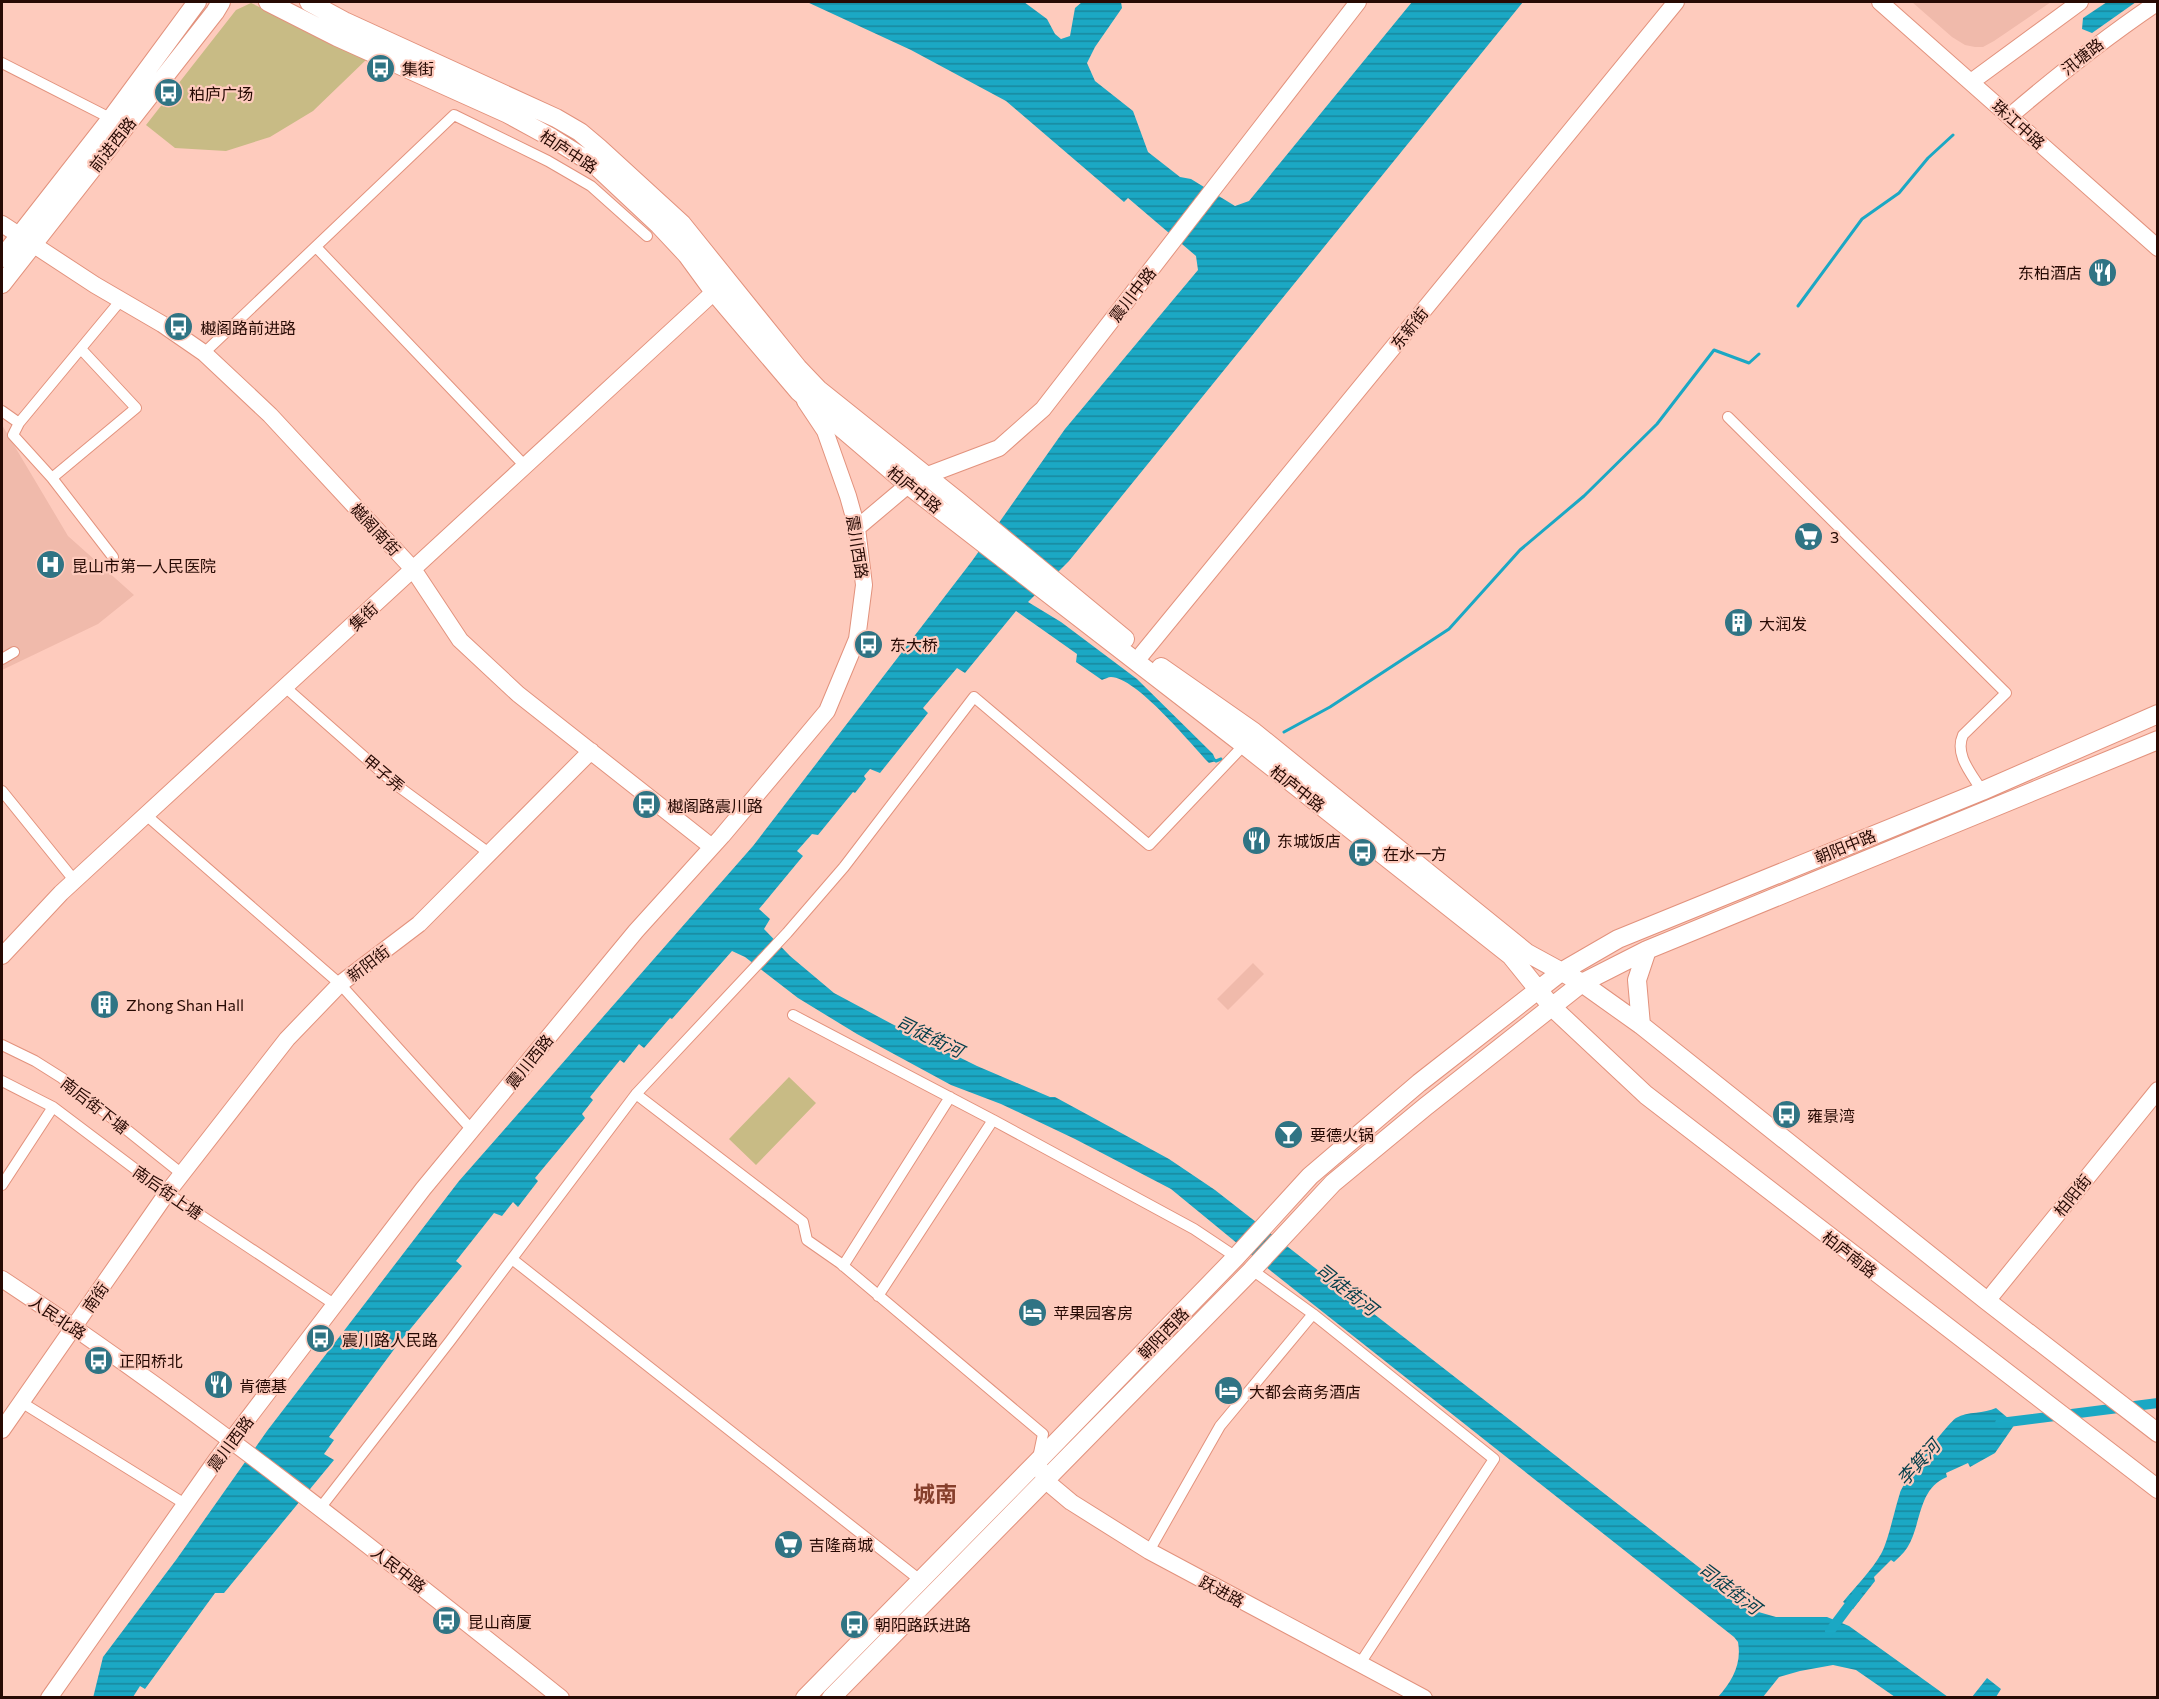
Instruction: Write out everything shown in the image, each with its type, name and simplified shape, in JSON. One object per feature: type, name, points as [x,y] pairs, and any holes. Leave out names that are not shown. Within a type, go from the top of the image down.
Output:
[{"type":"main road","name":"前进西路","points":[[119,122],[198,2]]},
{"type":"main road","name":"前进西路","points":[[2,284],[26,241],[119,122],[215,12],[221,2]]},
{"type":"main road","name":"柏庐中路","points":[[268,2],[337,37],[508,114],[595,165],[722,287],[818,389],[925,476],[953,508],[1244,745],[1511,957],[1552,1007]]},
{"type":"main road","name":"柏庐中路","points":[[309,2],[344,21],[516,99],[580,132],[639,182],[682,224],[722,287],[799,392],[908,485],[953,508]]},
{"type":"main road","name":"前进西路","points":[[2,258],[26,241]]},
{"type":"main road","name":"柏庐中路","points":[[1071,603],[1254,732],[1527,953],[1582,984]]},
{"type":"main road","name":"朝阳中路","points":[[1539,989],[1561,972],[1618,939],[2155,721]]},
{"type":"main road","name":"朝阳中路","points":[[1552,1007],[1582,984],[1647,950],[2157,740]]},
{"type":"main road","points":[[1641,1025],[1637,980],[1647,950]]},
{"type":"main road","points":[[1582,984],[1641,1025],[1987,1301],[2152,1429]]},
{"type":"main road","name":"朝阳西路","points":[[804,1698],[1240,1253],[1310,1176],[1419,1083],[1539,989]]},
{"type":"main road","name":"朝阳西路","points":[[831,1698],[1255,1267],[1333,1183],[1552,1007]]},
{"type":"main road","name":"柏庐南路","points":[[1552,1007],[1646,1095],[2157,1490]]},
{"type":"street","name":"震川中路","points":[[857,528],[908,485],[925,476],[999,448],[1043,409],[1358,2]]},
{"type":"street","name":"东新街","points":[[1143,654],[1676,2]]},
{"type":"street","name":"珠江中路","points":[[1880,2],[2157,248]]},
{"type":"street","points":[[1971,82],[2080,2]]},
{"type":"street","name":"汛塘路","points":[[2010,116],[2104,38],[2157,2]]},
{"type":"street","points":[[2,63],[119,122]]},
{"type":"street","points":[[204,353],[454,115],[548,161],[591,186],[646,236]]},
{"type":"street","name":"樾阁南街","points":[[2,224],[162,324],[204,353],[270,415],[413,569],[460,640],[518,694],[712,847]]},
{"type":"street","points":[[316,247],[525,466]]},
{"type":"street","name":"集街","points":[[2,956],[74,880],[722,287]]},
{"type":"street","points":[[113,557],[52,477],[13,435],[19,423],[121,300]]},
{"type":"street","points":[[52,477],[136,408],[81,349]]},
{"type":"street","name":"震川西路","points":[[49,1698],[231,1440],[334,1304],[472,1130],[636,931],[712,847],[827,711],[857,639],[864,585],[857,528],[848,496],[825,431],[799,392]]},
{"type":"street","points":[[2,411],[19,423]]},
{"type":"street","points":[[1728,417],[2006,693],[1963,735],[1959,743],[1960,754],[1982,791]]},
{"type":"street","points":[[2,659],[14,652]]},
{"type":"street","name":"甲子弄","points":[[285,687],[395,784],[489,853]]},
{"type":"street","points":[[321,1507],[636,1094],[787,933],[844,867],[974,697],[1149,845],[1244,745]]},
{"type":"street","name":"新阳街","points":[[167,1193],[287,1040],[340,984],[419,924],[591,751]]},
{"type":"street","points":[[2,791],[74,880]]},
{"type":"street","points":[[146,815],[340,984],[472,1130]]},
{"type":"street","points":[[793,1015],[1240,1253]]},
{"type":"street","name":"南后街下塘","points":[[2,1045],[35,1061],[62,1078],[182,1174]]},
{"type":"street","name":"南后街上塘","points":[[2,1081],[53,1107],[167,1193],[334,1304]]},
{"type":"street","name":"柏阳街","points":[[1987,1301],[2157,1090]]},
{"type":"street","points":[[636,1094],[803,1222],[807,1240],[843,1266],[1043,1434],[1037,1462]]},
{"type":"street","points":[[843,1266],[950,1097]]},
{"type":"street","points":[[2,1185],[53,1107]]},
{"type":"street","points":[[878,1296],[993,1120]]},
{"type":"street","name":"南街","points":[[2,1430],[167,1193]]},
{"type":"street","points":[[512,1259],[920,1580]]},
{"type":"street","points":[[1255,1267],[1494,1459],[1359,1665]]},
{"type":"street","name":"人民北路","points":[[2,1279],[74,1326],[321,1507]]},
{"type":"street","points":[[1149,1551],[1220,1426],[1312,1314]]},
{"type":"street","points":[[21,1402],[185,1504]]},
{"type":"street","name":"跃进路","points":[[1037,1462],[1046,1481],[1071,1502],[1149,1551],[1424,1698]]},
{"type":"street","name":"人民中路","points":[[321,1507],[561,1698]]},
{"type":"shaded area","points":[[1912,2],[2051,2],[1994,41],[1983,47],[1975,47],[1965,45],[1952,37]]},
{"type":"shaded area","points":[[251,3],[368,58],[313,111],[270,137],[226,151],[175,148],[146,125],[236,10]]},
{"type":"shaded area","name":"昆山市第一人民医院","points":[[2,425],[68,536],[134,595],[98,624],[2,670]]},
{"type":"shaded area","points":[[1253,963],[1264,974],[1228,1010],[1217,999]]},
{"type":"shaded area","points":[[789,1077],[816,1103],[756,1165],[729,1139]]},
{"type":"water","points":[[807,2],[1024,2],[1047,19],[1055,34],[1061,39],[1070,36],[1075,8],[1082,2],[1121,2],[1122,8],[1095,47],[1087,63],[1095,81],[1133,111],[1148,152],[1180,177],[1191,179],[1235,206],[1249,201],[1412,2],[1523,2],[1069,561],[1028,602],[1061,622],[1137,679],[1213,754],[1216,761],[1209,763],[1163,713],[1134,688],[1122,680],[1111,677],[1102,680],[1076,662],[1077,654],[1016,611],[965,673],[957,668],[923,708],[928,713],[880,773],[870,769],[864,776],[866,779],[855,793],[853,792],[818,835],[812,834],[797,851],[803,856],[759,909],[770,919],[764,929],[790,956],[834,993],[977,1066],[1050,1097],[1055,1097],[1169,1159],[1215,1190],[1755,1611],[1776,1617],[1827,1617],[1849,1626],[1948,1697],[1895,1697],[1856,1670],[1833,1665],[1779,1677],[1763,1697],[1718,1697],[1732,1678],[1739,1658],[1738,1642],[1734,1637],[1266,1267],[1171,1189],[1001,1104],[951,1085],[857,1034],[798,998],[745,957],[732,951],[644,1048],[639,1044],[624,1063],[620,1060],[590,1097],[593,1100],[582,1114],[585,1118],[535,1178],[538,1181],[518,1207],[513,1202],[502,1216],[494,1213],[456,1261],[462,1266],[398,1344],[329,1437],[334,1440],[324,1454],[334,1460],[224,1593],[215,1593],[145,1689],[140,1686],[133,1697],[93,1698],[103,1657],[176,1560],[267,1431],[459,1181],[753,846],[972,561],[1065,429],[1198,270],[1196,256],[1128,198],[1124,202],[1006,101],[911,50]]},
{"type":"water","points":[[2107,2],[2136,2],[2092,33],[2082,29],[2083,18]]},
{"type":"water","points":[[1996,1408],[2015,1424],[1995,1453],[1970,1467],[1968,1463],[1946,1473],[1947,1477],[1930,1490],[1925,1499],[1912,1539],[1905,1550],[1894,1562],[1891,1560],[1874,1577],[1875,1581],[1853,1609],[1843,1602],[1884,1549],[1900,1493],[1935,1442],[1956,1418]]},
{"type":"water","points":[[1987,1678],[2001,1689],[1996,1697],[1972,1697]]},
{"type":"waterway","points":[[1798,306],[1862,219],[1899,193],[1928,158],[1953,135]]},
{"type":"waterway","points":[[1284,732],[1330,707],[1449,629],[1520,550],[1584,496],[1657,424],[1714,350],[1749,363],[1759,354]]},
{"type":"waterway","points":[[1213,759],[1216,761],[1221,759]]},
{"type":"waterway","name":"李箕河","points":[[2000,1423],[2158,1403]]},
{"type":"waterway","name":"李箕河","points":[[1830,1631],[1857,1595]]},
{"type":"place","name":"集街","points":[[381,68]]},
{"type":"place","name":"柏庐广场","points":[[168,93]]},
{"type":"place","name":"东柏酒店","points":[[2103,272]]},
{"type":"place","name":"樾阁路前进路","points":[[179,327]]},
{"type":"place","name":"3","points":[[1809,536]]},
{"type":"place","name":"昆山市第一人民医院","points":[[51,565]]},
{"type":"place","name":"大润发","points":[[1738,623]]},
{"type":"place","name":"东大桥","points":[[869,644]]},
{"type":"place","name":"樾阁路震川路","points":[[646,805]]},
{"type":"place","name":"东城饭店","points":[[1256,840]]},
{"type":"place","name":"在水一方","points":[[1362,853]]},
{"type":"place","name":"Zhong Shan Hall","points":[[105,1004]]},
{"type":"place","name":"雍景湾","points":[[1786,1115]]},
{"type":"place","name":"要德火锅","points":[[1289,1134]]},
{"type":"place","name":"苹果园客房","points":[[1032,1312]]},
{"type":"place","name":"震川路人民路","points":[[321,1339]]},
{"type":"place","name":"正阳桥北","points":[[98,1360]]},
{"type":"place","name":"肯德基","points":[[218,1385]]},
{"type":"place","name":"大都会商务酒店","points":[[1228,1391]]},
{"type":"place","name":"吉隆商城","points":[[788,1544]]},
{"type":"place","name":"昆山商厦","points":[[447,1621]]},
{"type":"place","name":"朝阳路跃进路","points":[[854,1624]]},
{"type":"district","name":"城南","points":[[935,1493]]},
{"type":"water label","name":"司徒街河","points":[[930,1036]]},
{"type":"water label","name":"司徒街河","points":[[1347,1289]]},
{"type":"water label","name":"司徒街河","points":[[1730,1588]]}]
